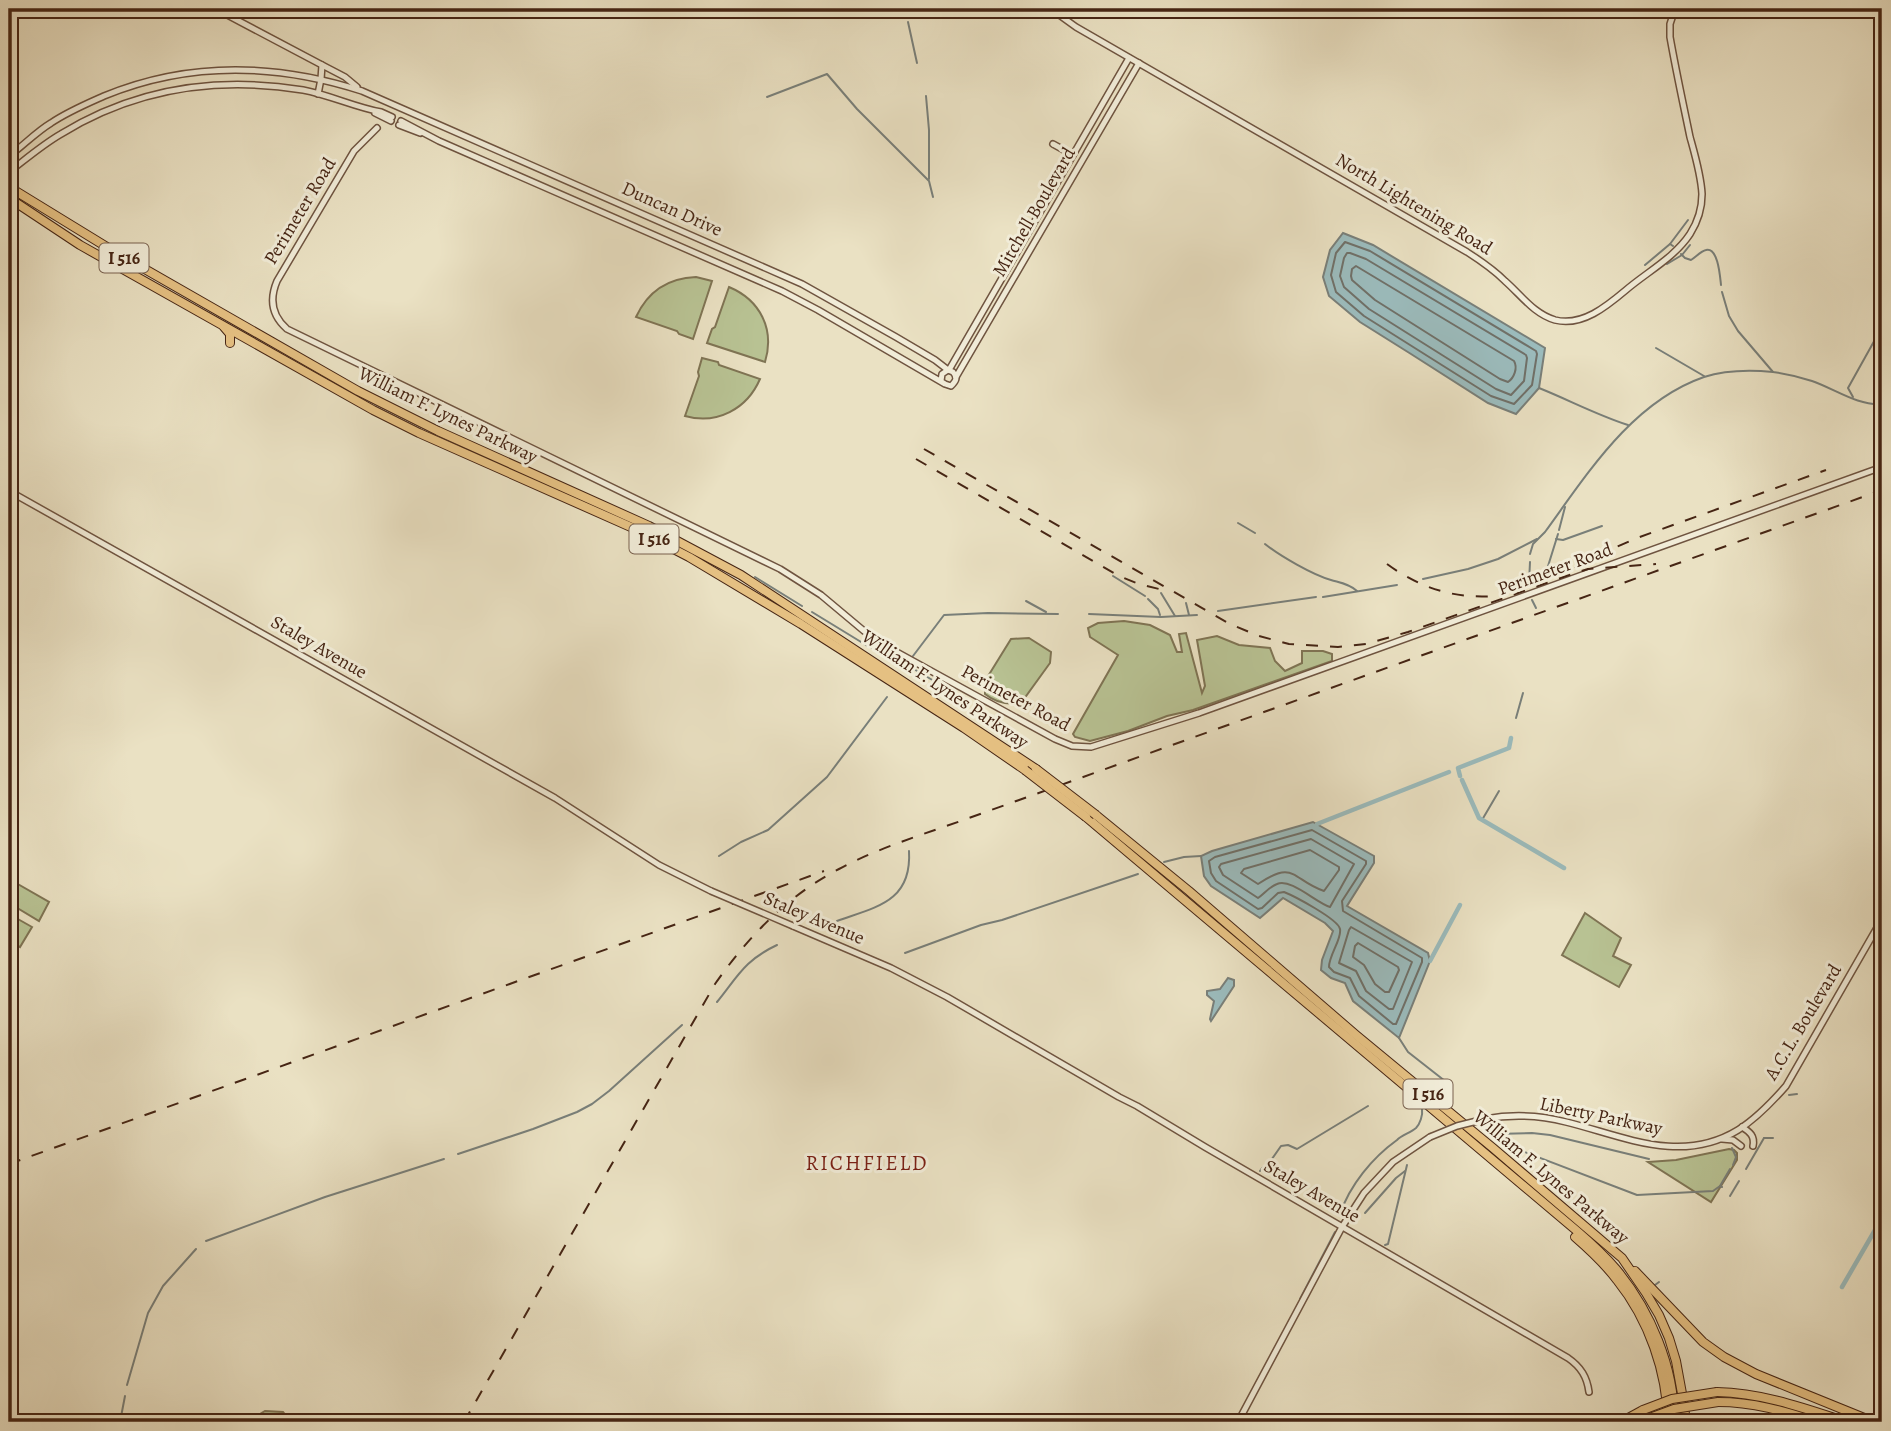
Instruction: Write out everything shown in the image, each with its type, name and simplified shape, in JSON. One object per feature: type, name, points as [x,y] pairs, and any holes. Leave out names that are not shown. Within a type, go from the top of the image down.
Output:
[{"type":"highway","name":"William F. Lynes Parkway","points":[[9,187],[115,253],[394,410],[649,526],[741,575],[1036,769],[1189,891],[1622,1258],[1659,1315],[1669,1338],[1676,1362],[1686,1422]]},
{"type":"highway","name":"William F. Lynes Parkway","points":[[9,198],[80,245],[396,421],[633,528],[709,568],[920,700],[1025,770],[1086,817],[1528,1190],[1615,1267],[1651,1324],[1663,1356],[1674,1422]]},
{"type":"highway","points":[[66,223],[72,214]]},
{"type":"highway","points":[[1528,1190],[1618,1280],[1636,1308],[1658,1361],[1665,1390],[1668,1422]]},
{"type":"highway","points":[[1622,1258],[1703,1342],[1724,1357],[1756,1374],[1874,1422]]},
{"type":"highway","points":[[1621,1422],[1672,1399],[1742,1393],[1766,1397],[1847,1422]]},
{"type":"highway","points":[[1641,1421],[1718,1397],[1766,1406],[1817,1422]]},
{"type":"street","points":[[216,9],[322,65],[362,91]]},
{"type":"street","name":"North Lightening Road","points":[[1051,9],[1129,58],[1464,250],[1494,271],[1527,303],[1545,316],[1576,321],[1586,318],[1615,299],[1669,257],[1689,236],[1701,208],[1699,176],[1670,37],[1670,24],[1675,9]]},
{"type":"street","name":"Mitchell Boulevard","points":[[948,370],[1129,58]]},
{"type":"street","name":"Mitchell Boulevard","points":[[956,377],[1139,63]]},
{"type":"street","points":[[318,94],[322,65]]},
{"type":"street","points":[[9,156],[50,123],[85,104],[122,89],[175,74],[229,69],[264,71],[321,79],[362,91]]},
{"type":"street","points":[[9,172],[50,141],[83,122],[128,102],[169,90],[199,86],[251,85],[288,88],[369,109],[391,119]]},
{"type":"street","name":"Duncan Drive","points":[[362,91],[802,284],[948,370]]},
{"type":"street","points":[[1109,94],[1118,99]]},
{"type":"street","points":[[369,109],[374,96]]},
{"type":"street","name":"Duncan Drive","points":[[400,123],[736,270],[812,307],[941,381]]},
{"type":"street","name":"Perimeter Road","points":[[377,128],[354,151],[277,281],[272,306],[276,317],[287,329],[780,569],[821,595],[864,631],[891,649],[1072,746],[1084,748],[1104,744],[1199,713],[1882,467]]},
{"type":"street","points":[[1053,144],[1073,155]]},
{"type":"street","points":[[812,307],[820,294]]},
{"type":"street","points":[[824,314],[832,301]]},
{"type":"street","points":[[938,362],[954,362]]},
{"type":"street","points":[[948,370],[956,377],[951,386],[941,381],[942,374],[948,370]]},
{"type":"street","name":"Staley Avenue","points":[[9,491],[555,798],[659,865],[711,891],[891,968],[1137,1105],[1568,1358],[1583,1371],[1589,1392]]},
{"type":"street","name":"A.C.L. Boulevard","points":[[1740,1129],[1769,1105],[1786,1086],[1882,919]]},
{"type":"street","name":"Liberty Parkway","points":[[1238,1422],[1342,1227],[1364,1193],[1386,1168],[1430,1136],[1457,1126],[1509,1115],[1538,1116],[1636,1143],[1658,1146],[1698,1144],[1740,1129]]},
{"type":"street","points":[[1740,1129],[1753,1135],[1753,1146]]},
{"type":"street","points":[[1718,1139],[1733,1140],[1741,1146]]},
{"type":"green space","points":[[696,277],[712,281],[693,339],[636,317],[647,300],[660,288],[677,280]]},
{"type":"green space","points":[[729,287],[749,300],[762,317],[768,338],[765,362],[707,343]]},
{"type":"green space","points":[[702,358],[760,379],[747,399],[730,412],[708,418],[685,416],[699,376]]},
{"type":"green space","points":[[1124,621],[1150,625],[1170,635],[1177,652],[1182,652],[1179,634],[1186,633],[1202,693],[1205,686],[1197,640],[1217,636],[1239,645],[1270,648],[1275,661],[1285,671],[1302,663],[1302,651],[1332,654],[1332,661],[1128,731],[1090,741],[1075,737],[1073,734],[1118,655],[1090,637],[1088,628],[1098,623]]},
{"type":"green space","points":[[1029,638],[1051,652],[1050,663],[1021,703],[1002,703],[989,697],[985,694],[985,681],[1011,639]]},
{"type":"green space","points":[[9,879],[49,902],[39,921],[9,903]]},
{"type":"green space","points":[[1585,913],[1621,938],[1613,956],[1631,965],[1619,987],[1562,955]]},
{"type":"green space","points":[[9,914],[32,927],[20,947],[9,940]]},
{"type":"green space","points":[[1729,1149],[1737,1153],[1737,1160],[1711,1202],[1648,1162],[1676,1160]]},
{"type":"green space","points":[[265,1411],[283,1412],[291,1422],[247,1422]]},
{"type":"water","points":[[1343,233],[1373,245],[1545,348],[1539,388],[1516,414],[1488,403],[1360,322],[1329,296],[1323,277],[1330,250]]},
{"type":"water","points":[[1313,822],[1374,856],[1374,863],[1347,906],[1428,953],[1430,961],[1399,1038],[1353,1001],[1345,983],[1331,978],[1321,970],[1333,931],[1325,923],[1283,898],[1260,918],[1211,886],[1204,876],[1201,856]]},
{"type":"water","points":[[1228,978],[1234,980],[1234,986],[1211,1021],[1214,1001],[1207,995],[1207,991],[1220,989]]},
{"type":"waterway","points":[[908,22],[917,63]]},
{"type":"waterway","points":[[767,97],[827,74],[857,109],[929,181],[933,197]]},
{"type":"waterway","points":[[926,96],[929,179]]},
{"type":"waterway","points":[[1670,244],[1688,220]]},
{"type":"waterway","points":[[1645,265],[1670,244],[1673,246]]},
{"type":"waterway","points":[[1667,264],[1682,255],[1690,245]]},
{"type":"waterway","points":[[1681,254],[1691,260],[1710,250],[1718,263],[1721,285]]},
{"type":"waterway","points":[[1722,292],[1729,316],[1738,331],[1773,372],[1812,381],[1864,402],[1882,404]]},
{"type":"waterway","points":[[1853,397],[1848,388],[1882,327]]},
{"type":"waterway","points":[[1656,348],[1704,376]]},
{"type":"waterway","points":[[1530,554],[1533,544],[1545,532],[1595,464],[1633,421],[1655,403],[1678,388],[1704,377],[1738,371],[1773,372]]},
{"type":"waterway","points":[[1539,388],[1628,425]]},
{"type":"waterway","points":[[1559,530],[1565,507]]},
{"type":"waterway","points":[[1238,523],[1255,533]]},
{"type":"waterway","points":[[1556,539],[1563,540],[1602,526]]},
{"type":"waterway","points":[[1544,579],[1558,534]]},
{"type":"waterway","points":[[1423,579],[1498,559],[1537,539]]},
{"type":"waterway","points":[[1265,544],[1306,570],[1348,585],[1357,591]]},
{"type":"waterway","points":[[1529,583],[1530,562]]},
{"type":"waterway","points":[[1113,576],[1145,596]]},
{"type":"waterway","points":[[755,577],[802,606]]},
{"type":"waterway","points":[[1323,597],[1397,585]]},
{"type":"waterway","points":[[1161,593],[1175,616]]},
{"type":"waterway","points":[[1218,611],[1316,597]]},
{"type":"waterway","points":[[1148,599],[1160,615]]},
{"type":"waterway","points":[[1532,600],[1536,608]]},
{"type":"waterway","points":[[1026,601],[1046,612]]},
{"type":"waterway","points":[[1186,603],[1189,615]]},
{"type":"waterway","points":[[812,612],[961,697]]},
{"type":"waterway","points":[[913,656],[944,615],[1058,614]]},
{"type":"waterway","points":[[1089,614],[1161,617],[1197,615]]},
{"type":"waterway","points":[[1516,718],[1523,693]]},
{"type":"waterway","points":[[719,856],[768,830],[827,777],[887,697]]},
{"type":"waterway","points":[[1460,776],[1458,768],[1509,748],[1511,738]]},
{"type":"waterway","points":[[1317,824],[1449,772]]},
{"type":"waterway","points":[[1462,780],[1479,818],[1564,868]]},
{"type":"waterway","points":[[1482,820],[1499,791]]},
{"type":"waterway","points":[[837,921],[878,906],[898,892],[908,868],[909,851]]},
{"type":"waterway","points":[[1164,862],[1201,856]]},
{"type":"waterway","points":[[905,953],[981,925],[1138,874]]},
{"type":"waterway","points":[[1430,961],[1460,905]]},
{"type":"waterway","points":[[717,1002],[749,963],[777,945]]},
{"type":"waterway","points":[[458,1154],[533,1129],[592,1104],[682,1025]]},
{"type":"waterway","points":[[1399,1038],[1408,1052],[1445,1081],[1439,1086]]},
{"type":"waterway","points":[[1789,1095],[1797,1094]]},
{"type":"waterway","points":[[1260,1171],[1267,1166],[1281,1146],[1288,1145],[1297,1149],[1368,1106]]},
{"type":"waterway","points":[[1340,1214],[1363,1173],[1388,1147],[1416,1128],[1422,1109]]},
{"type":"waterway","points":[[1493,1134],[1509,1146],[1637,1195],[1713,1191],[1722,1187]]},
{"type":"waterway","points":[[1494,1134],[1550,1135],[1649,1159]]},
{"type":"waterway","points":[[1764,1138],[1773,1138]]},
{"type":"waterway","points":[[1746,1169],[1764,1138]]},
{"type":"waterway","points":[[1732,1148],[1736,1157],[1733,1165]]},
{"type":"waterway","points":[[206,1241],[325,1197],[444,1159]]},
{"type":"waterway","points":[[1385,1245],[1388,1244],[1407,1165]]},
{"type":"waterway","points":[[1720,1186],[1730,1169]]},
{"type":"waterway","points":[[1365,1213],[1405,1171]]},
{"type":"waterway","points":[[1730,1196],[1739,1181]]},
{"type":"waterway","points":[[1842,1287],[1882,1218]]},
{"type":"waterway","points":[[1300,1299],[1335,1232]]},
{"type":"waterway","points":[[127,1385],[148,1313],[163,1286],[196,1249]]},
{"type":"waterway","points":[[1655,1285],[1659,1282]]},
{"type":"waterway","points":[[120,1422],[125,1396]]},
{"type":"railway","points":[[924,449],[1230,624],[1289,644],[1338,647],[1366,644],[1588,569],[1656,564]]},
{"type":"railway","points":[[916,459],[1119,576],[1159,589]]},
{"type":"railway","points":[[1575,568],[1637,538],[1826,470]]},
{"type":"railway","points":[[464,1422],[715,984],[741,950],[770,919],[820,880],[855,861],[903,841],[1882,490]]},
{"type":"railway","points":[[1387,564],[1412,580],[1438,590],[1465,596],[1495,596]]},
{"type":"railway","points":[[9,1164],[824,871]]},
{"type":"district","name":"RICHFIELD","points":[[867,1163]]}]
